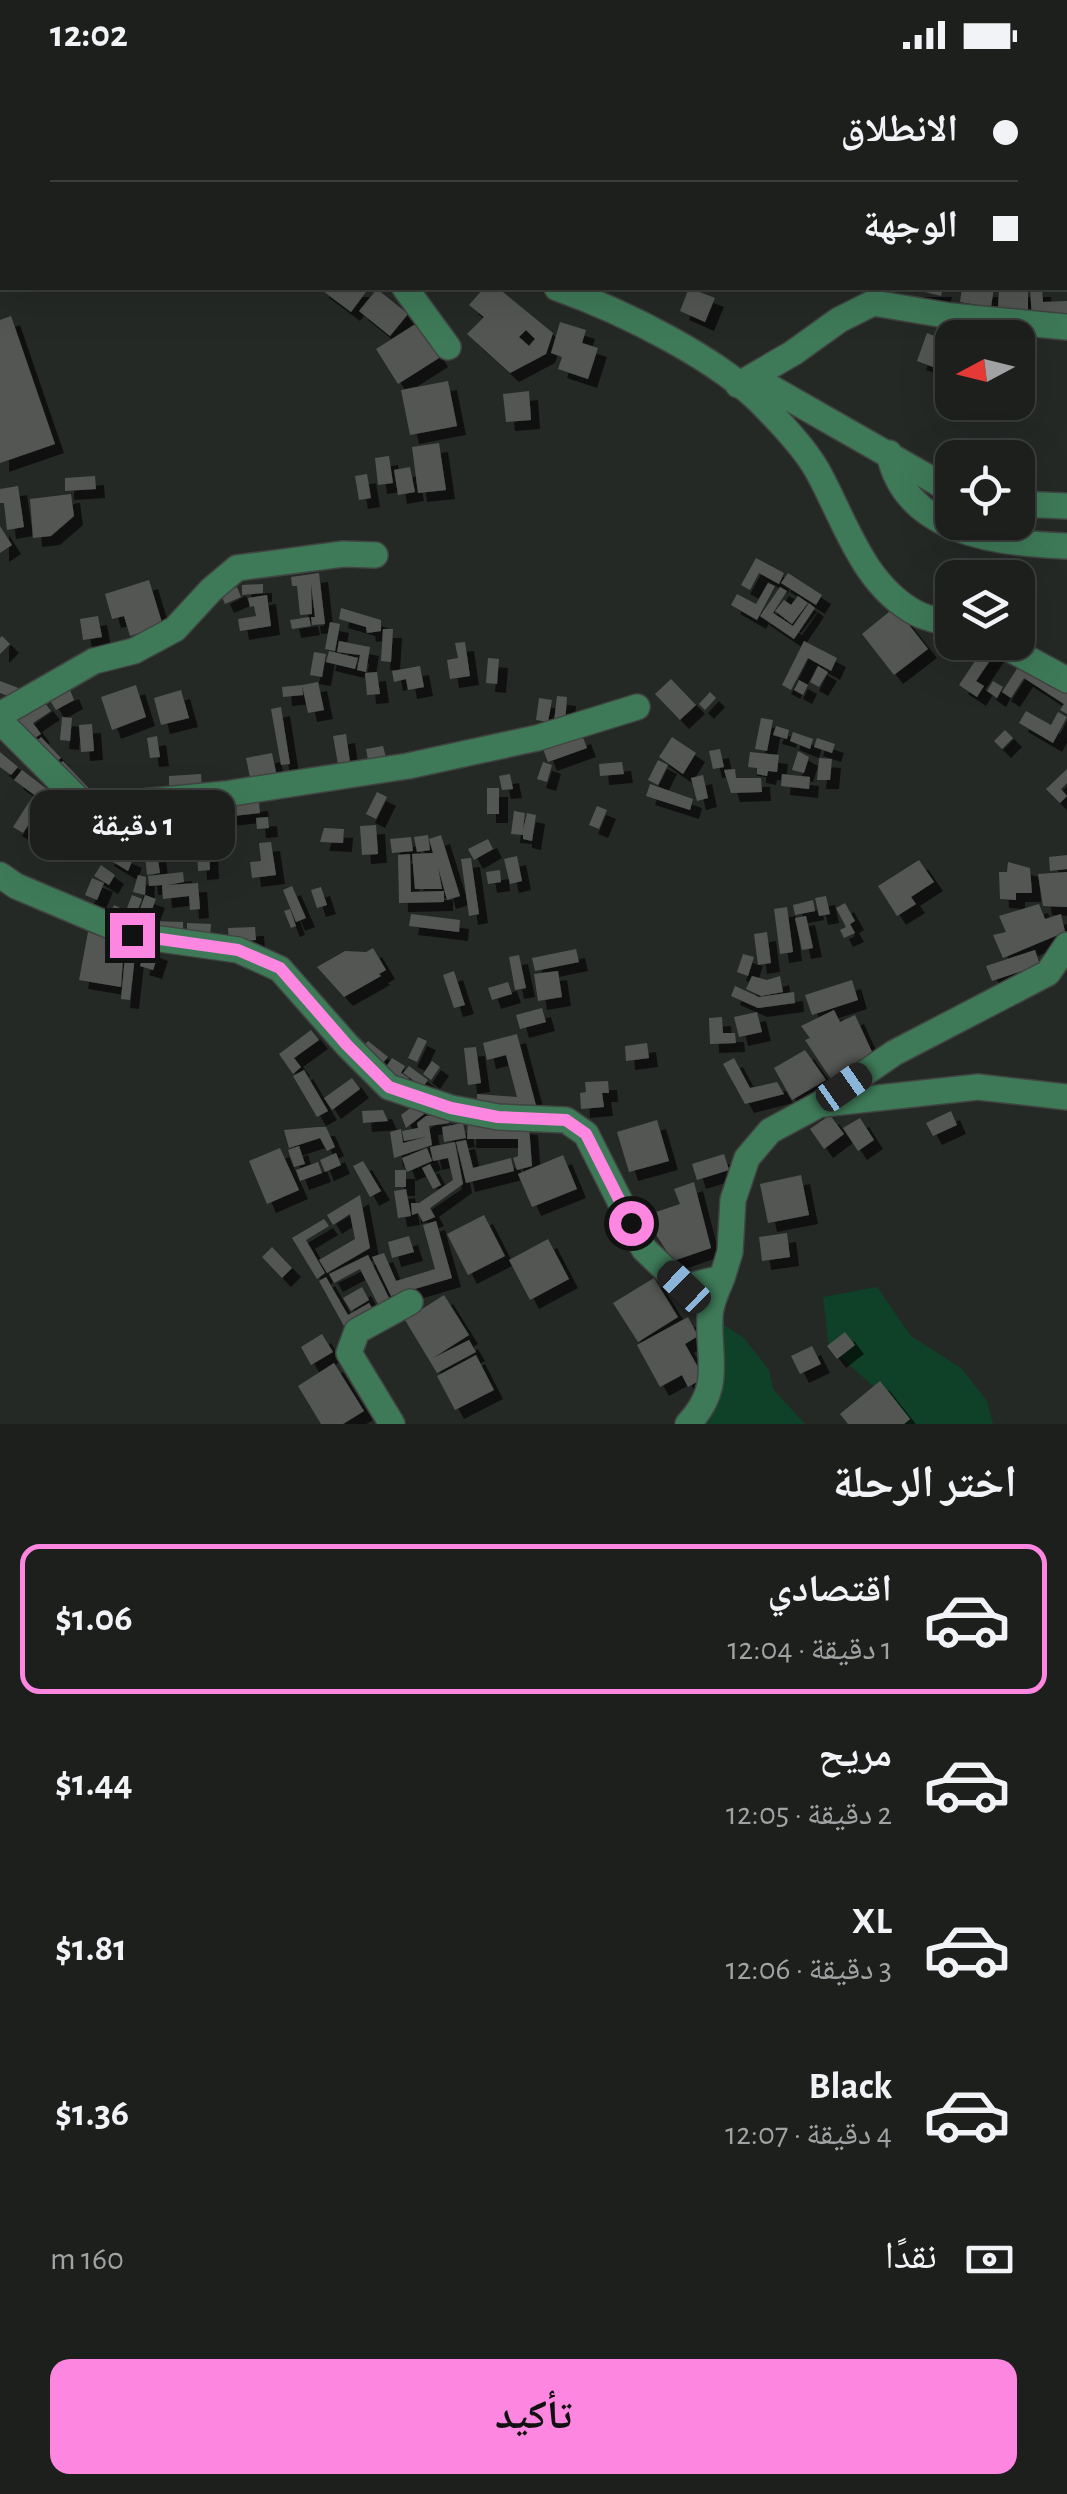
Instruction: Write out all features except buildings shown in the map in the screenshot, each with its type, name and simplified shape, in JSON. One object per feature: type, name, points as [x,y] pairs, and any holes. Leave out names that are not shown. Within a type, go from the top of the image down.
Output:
[{"type":"street","points":[[406,290],[448,347]]},
{"type":"street","points":[[563,290],[673,340],[935,481]]},
{"type":"street","points":[[745,381],[793,354],[838,320],[873,303],[950,316],[1067,327]]},
{"type":"street","points":[[745,381],[815,468],[854,550],[897,600],[919,615],[935,619]]},
{"type":"street","points":[[889,453],[893,473],[904,492],[927,513],[962,531],[1009,543],[1067,546]]},
{"type":"street","points":[[1035,505],[1067,506]]},
{"type":"street","points":[[375,556],[343,554],[237,568],[175,629],[134,651],[94,661],[0,718],[90,811],[101,816],[143,802],[225,794],[408,766],[537,738],[637,708]]},
{"type":"street","points":[[1031,660],[1067,680]]},
{"type":"street","points":[[0,875],[16,886],[132,935],[238,950],[280,968],[389,1087],[498,1117],[566,1120],[586,1134],[644,1248],[684,1287],[722,1278]]},
{"type":"street","points":[[696,1420],[714,1376],[710,1313],[730,1252],[733,1200],[747,1158],[770,1132],[820,1104],[894,1053],[1048,973],[1067,944]]},
{"type":"street","points":[[820,1104],[978,1087],[1067,1097]]},
{"type":"street","points":[[392,1424],[349,1353],[357,1331],[410,1302]]},
{"type":"green space","points":[[877,1287],[911,1336],[961,1368],[987,1401],[993,1424],[886,1424],[899,1409],[829,1347],[823,1297]]},
{"type":"green space","points":[[722,1324],[744,1338],[769,1370],[773,1389],[805,1424],[696,1424]]},
{"type":"route","points":[[132,935],[238,950],[280,968],[389,1087],[451,1108],[498,1117],[566,1120],[586,1134],[631,1223]]}]
